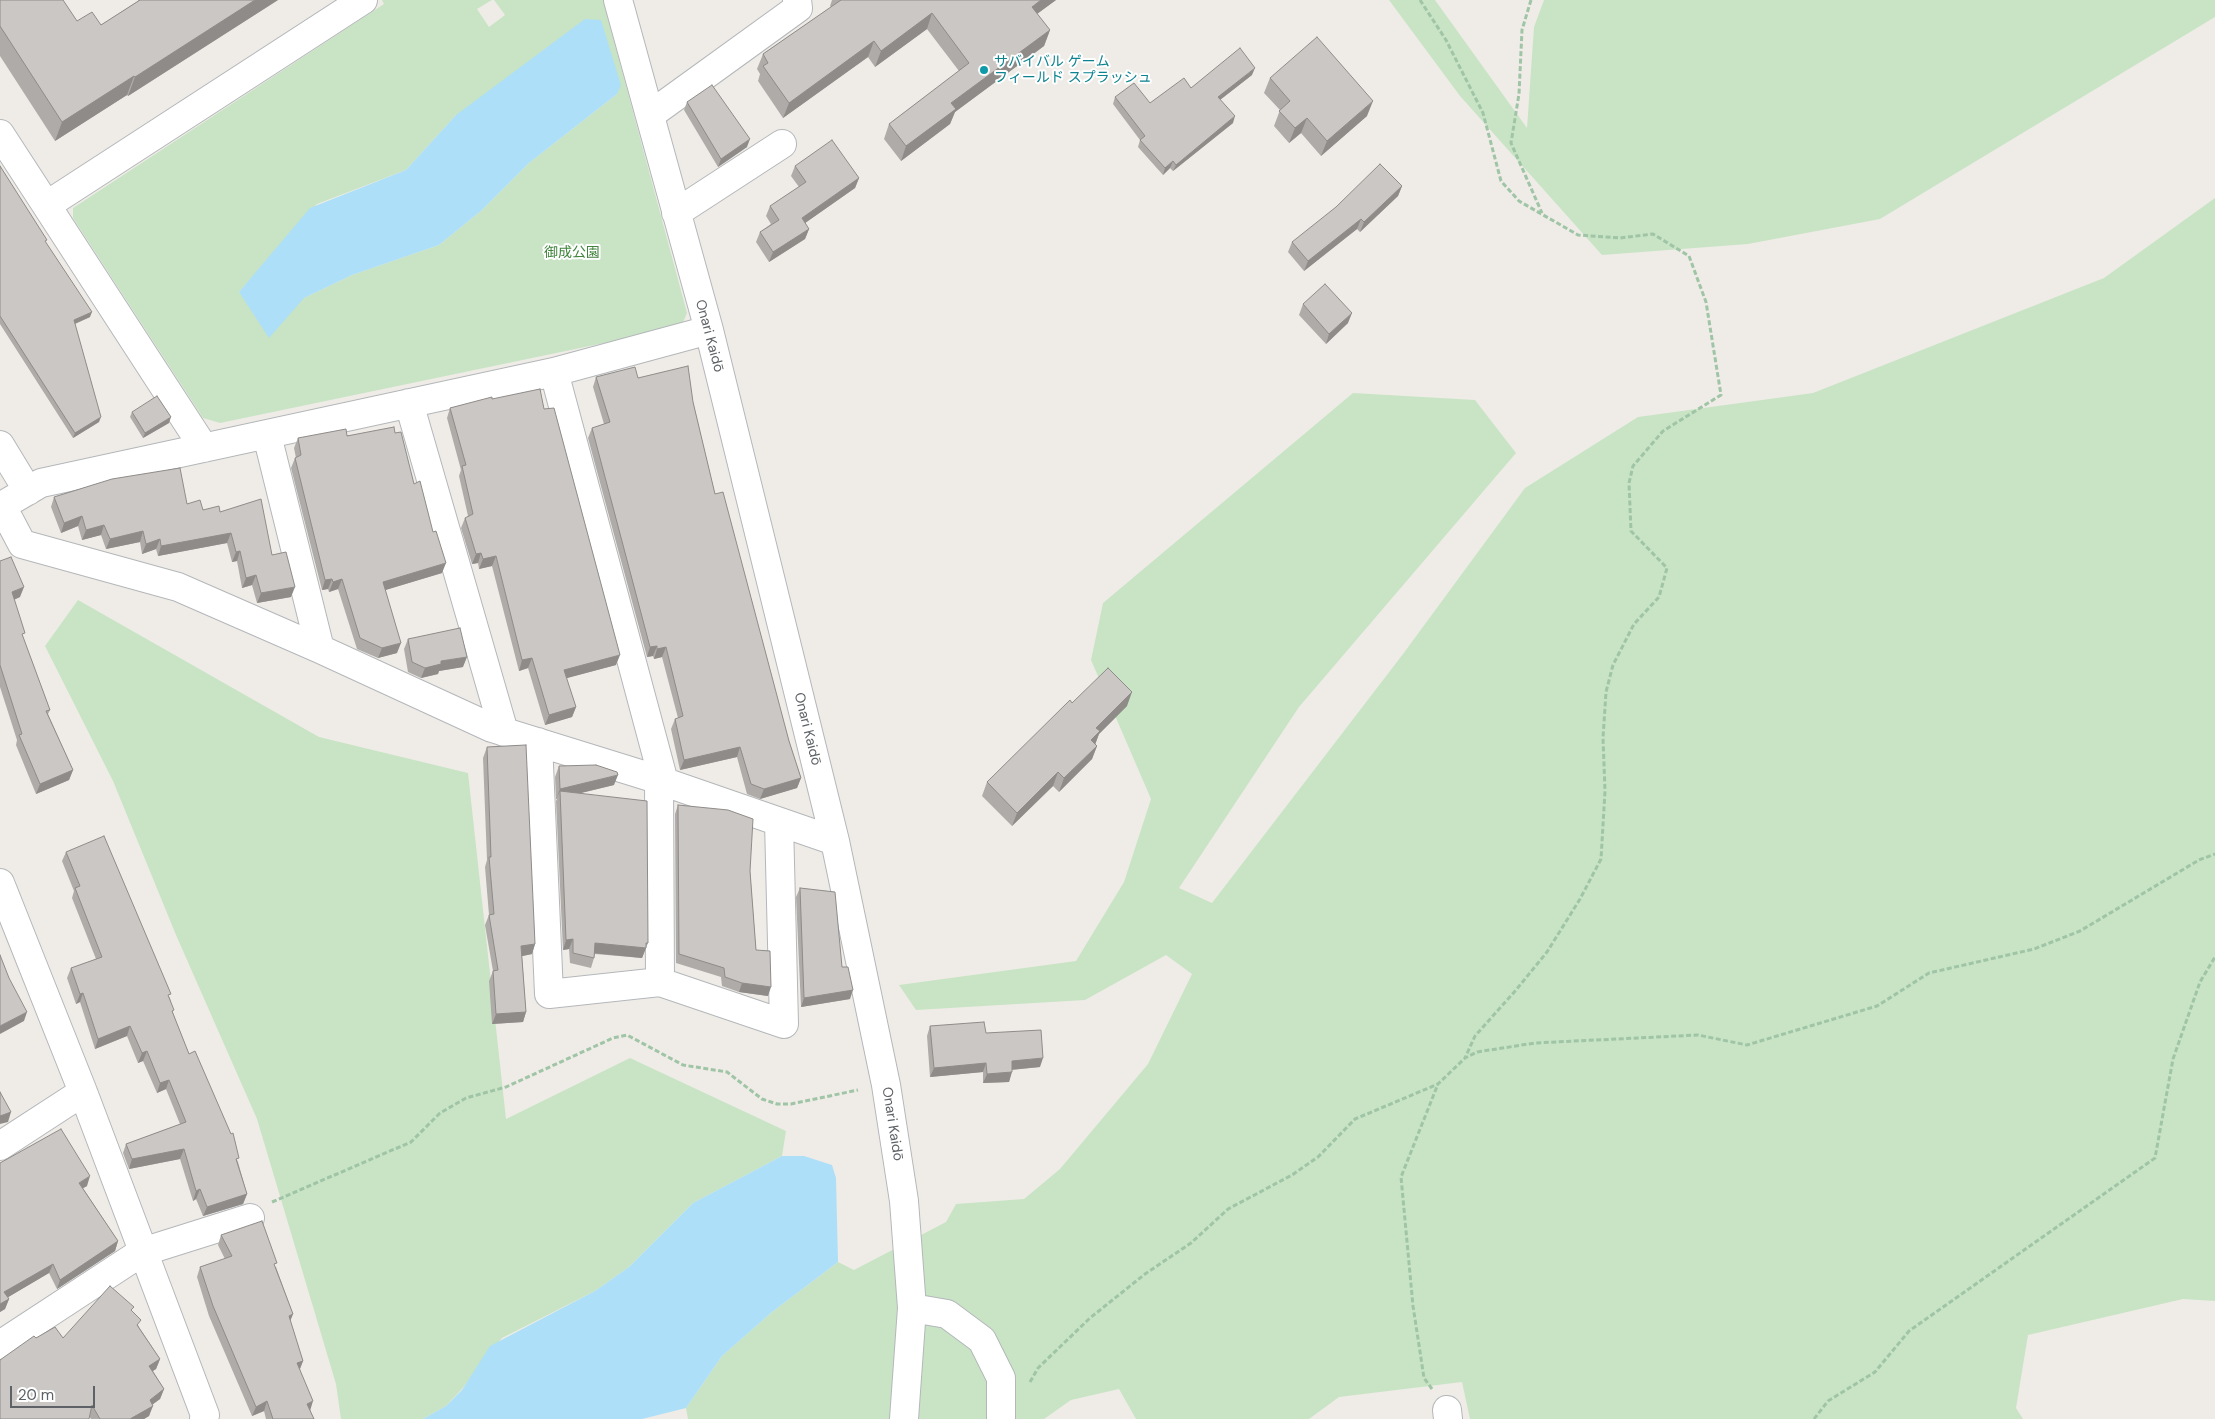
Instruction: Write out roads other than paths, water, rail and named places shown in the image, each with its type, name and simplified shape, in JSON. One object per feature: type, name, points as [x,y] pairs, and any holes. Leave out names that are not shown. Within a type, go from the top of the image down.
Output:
[{"type":"street","points":[[47,205],[363,0]]},
{"type":"street","name":"Onari Kaidō","points":[[618,0],[709,330],[835,841],[886,1085],[904,1201],[912,1308],[904,1419]]},
{"type":"street","points":[[650,115],[798,8],[797,0]]},
{"type":"street","points":[[0,134],[204,448]]},
{"type":"street","points":[[676,213],[782,144]]},
{"type":"street","points":[[709,330],[554,372],[41,483],[1,506],[22,544],[178,587],[504,732],[661,782],[835,841]]},
{"type":"street","points":[[554,372],[661,782],[660,982]]},
{"type":"street","points":[[409,404],[504,732]]},
{"type":"street","points":[[267,434],[320,649]]},
{"type":"street","points":[[0,445],[28,491]]},
{"type":"street","points":[[538,742],[549,994],[660,982],[784,1024],[779,822]]},
{"type":"street","points":[[0,883],[10,941],[83,1092],[205,1415],[204,1419]]},
{"type":"street","points":[[0,1146],[83,1092]]},
{"type":"street","points":[[0,1345],[142,1252],[250,1218]]},
{"type":"street","points":[[912,1308],[947,1314],[962,1323],[982,1340],[1001,1378],[1001,1419]]},
{"type":"water","points":[[585,19],[601,20],[621,85],[617,94],[529,163],[482,210],[439,245],[352,275],[304,298],[269,338],[239,292],[310,208],[406,170],[456,115]]},
{"type":"water","points":[[782,1156],[804,1156],[832,1165],[836,1178],[838,1262],[772,1312],[722,1356],[686,1408],[642,1419],[423,1419],[446,1406],[462,1390],[490,1346],[595,1291],[629,1267],[693,1203]]},
{"type":"place","name":"サバイバル ゲーム フィールド スプラッシュ","points":[[984,70]]},
{"type":"park label","name":"御成公園","points":[[572,253]]}]
